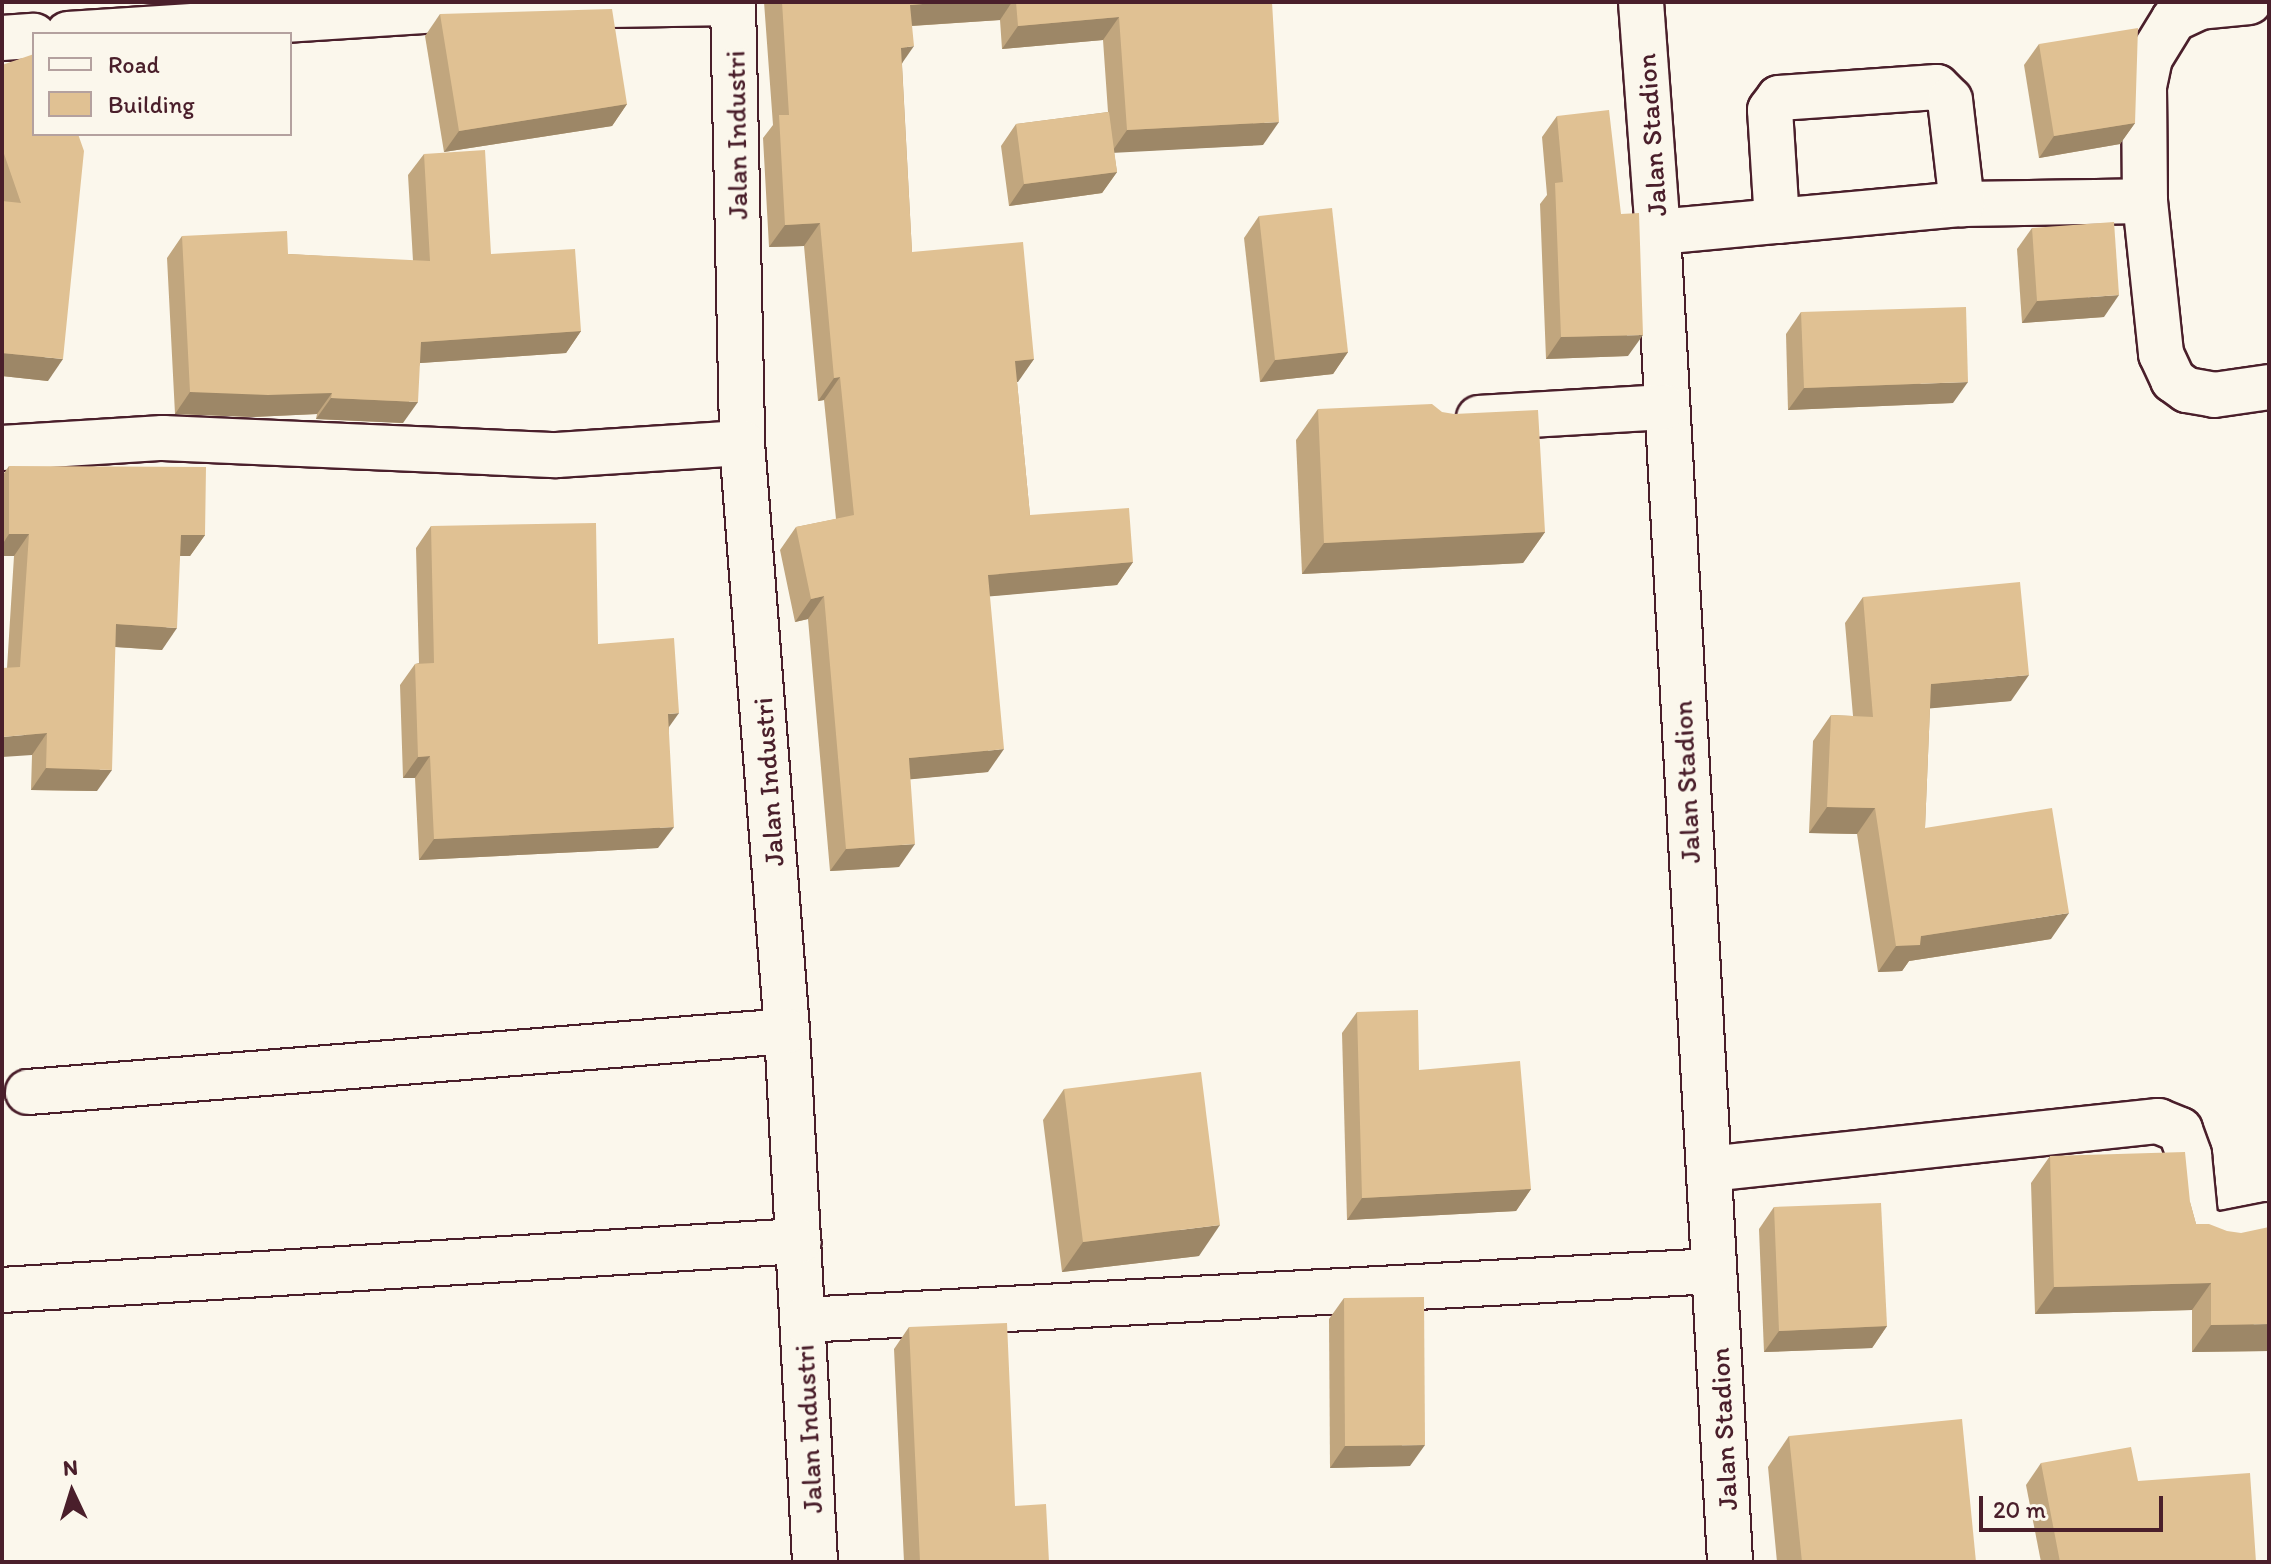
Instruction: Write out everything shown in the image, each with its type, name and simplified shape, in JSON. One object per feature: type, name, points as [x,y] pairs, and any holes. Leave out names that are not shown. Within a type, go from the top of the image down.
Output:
[{"type":"street","points":[[99,32],[485,7],[733,2]]},
{"type":"street","name":"Jalan Industri","points":[[733,2],[742,443],[787,1031],[815,1562]]},
{"type":"street","name":"Jalan Stadion","points":[[1641,2],[1658,232],[1665,407],[1730,1562]]},
{"type":"street","points":[[2249,2],[2200,7],[2174,19],[2150,58],[2144,87],[2145,201],[2161,354],[2173,380],[2187,390],[2214,395],[2269,387]]},
{"type":"street","points":[[2,38],[32,36]]},
{"type":"street","points":[[1777,221],[1770,110],[1779,98],[1937,87],[1950,100],[1962,204]]},
{"type":"street","points":[[1658,232],[1962,204],[2145,201]]},
{"type":"street","points":[[1446,419],[1665,407]]},
{"type":"street","points":[[2,448],[163,438],[557,455],[742,443]]},
{"type":"street","points":[[28,1092],[787,1031]]},
{"type":"street","points":[[1709,1169],[2158,1121],[2180,1130],[2196,1226],[2217,1235],[2269,1225]]},
{"type":"street","points":[[2,1290],[798,1241]]},
{"type":"street","points":[[803,1320],[1714,1271]]},
{"type":"building","points":[[782,2],[948,2],[910,5],[914,46],[901,48],[912,252],[1023,242],[1034,359],[1015,361],[1030,515],[1129,508],[1133,562],[988,575],[1004,749],[909,758],[915,844],[846,849],[824,596],[811,599],[796,527],[854,515],[840,377],[834,378],[820,223],[785,225],[779,115],[789,115]]},
{"type":"building","points":[[1016,2],[1272,2],[1279,122],[1127,130],[1119,17],[1018,26]]},
{"type":"building","points":[[612,9],[627,104],[459,131],[440,14]]},
{"type":"building","points":[[2138,28],[2135,123],[2054,136],[2039,44]]},
{"type":"building","points":[[32,55],[32,136],[79,136],[84,151],[63,359],[2,353],[2,201],[21,203],[2,148],[2,65]]},
{"type":"building","points":[[1609,110],[1621,214],[1639,213],[1643,335],[1561,337],[1555,183],[1563,182],[1557,116]]},
{"type":"building","points":[[1109,112],[1117,172],[1024,184],[1016,124]]},
{"type":"building","points":[[485,150],[491,254],[575,249],[581,331],[421,342],[418,402],[331,398],[332,393],[268,395],[190,392],[182,236],[287,231],[288,254],[430,261],[424,154]]},
{"type":"building","points":[[1332,208],[1348,352],[1275,360],[1259,216]]},
{"type":"building","points":[[2114,222],[2119,295],[2037,301],[2032,228]]},
{"type":"building","points":[[1966,307],[1968,382],[1804,388],[1801,312]]},
{"type":"building","points":[[1432,404],[1442,412],[1454,414],[1538,410],[1545,532],[1324,543],[1318,409]]},
{"type":"building","points":[[9,466],[206,467],[205,535],[181,535],[177,628],[116,624],[112,770],[46,768],[47,733],[2,737],[2,668],[20,667],[29,534],[9,534]]},
{"type":"building","points":[[596,523],[598,644],[674,638],[679,713],[668,714],[674,827],[434,839],[430,756],[418,757],[415,664],[434,663],[431,526]]},
{"type":"building","points":[[2020,582],[2029,675],[1931,684],[1925,828],[2052,808],[2069,913],[1921,936],[1920,945],[1896,946],[1875,808],[1827,807],[1831,715],[1873,717],[1863,597]]},
{"type":"building","points":[[1418,1010],[1419,1070],[1520,1061],[1531,1189],[1362,1198],[1357,1012]]},
{"type":"building","points":[[1201,1072],[1220,1225],[1083,1242],[1064,1089]]},
{"type":"building","points":[[2185,1152],[2190,1202],[2196,1224],[2209,1224],[2241,1233],[2269,1227],[2269,1324],[2211,1325],[2211,1283],[2054,1287],[2050,1156]]},
{"type":"building","points":[[1881,1203],[1887,1326],[1779,1331],[1774,1207]]},
{"type":"building","points":[[1424,1297],[1425,1445],[1345,1446],[1344,1298]]},
{"type":"building","points":[[1007,1323],[1015,1506],[1046,1504],[1049,1562],[920,1562],[909,1327]]},
{"type":"building","points":[[1962,1419],[1976,1562],[1802,1562],[1789,1436]]},
{"type":"building","points":[[2131,1447],[2138,1481],[2250,1473],[2256,1562],[2060,1562],[2041,1463]]}]
